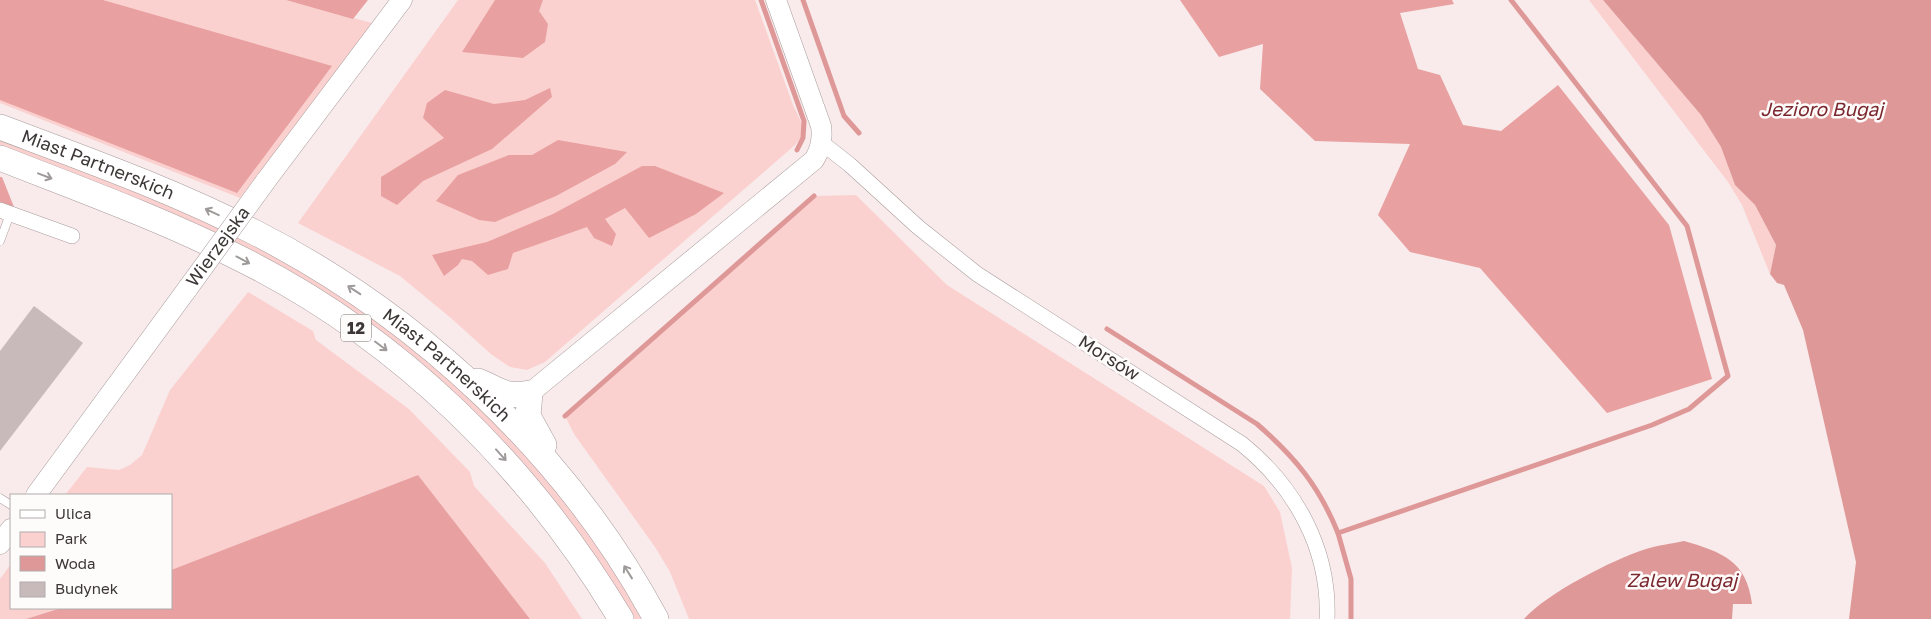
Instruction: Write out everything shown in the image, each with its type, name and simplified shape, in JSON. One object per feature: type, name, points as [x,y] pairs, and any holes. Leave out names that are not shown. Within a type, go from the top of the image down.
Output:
[{"type":"main road","name":"Miast Partnerskich","points":[[0,126],[162,190],[281,246],[368,299],[460,373],[514,426],[557,476],[621,562],[656,619]]},
{"type":"main road","name":"Miast Partnerskich","points":[[0,158],[149,217],[235,256],[303,293],[386,350],[448,402],[518,475],[572,544],[621,619]]},
{"type":"main road","points":[[460,373],[504,394],[514,396],[530,393],[528,416],[557,476]]},
{"type":"street","name":"Wierzejska","points":[[37,494],[265,182],[402,0]]},
{"type":"street","points":[[530,393],[814,160],[822,143],[821,126],[776,0]]},
{"type":"street","name":"Morsów","points":[[822,143],[850,165],[918,227],[977,274],[1242,444],[1257,456],[1275,474],[1289,494],[1312,536],[1321,564],[1327,605],[1327,619]]},
{"type":"street","points":[[5,212],[72,236]]},
{"type":"street","points":[[0,544],[10,530]]},
{"type":"lane","points":[[0,241],[5,212]]},
{"type":"green space","points":[[0,0],[286,0],[372,23],[240,198],[0,103]]},
{"type":"green space","points":[[458,0],[755,0],[793,105],[806,132],[795,145],[545,362],[527,370],[510,367],[492,355],[400,276],[298,223]]},
{"type":"green space","points":[[1589,0],[1603,0],[1701,115],[1721,147],[1735,185],[1755,205],[1776,245],[1770,274],[1742,205],[1728,182]]},
{"type":"green space","points":[[0,136],[133,188],[274,253],[391,329],[493,417],[561,496],[595,542],[644,619],[634,619],[629,610],[389,340],[0,147]]},
{"type":"green space","points":[[856,195],[947,285],[1264,486],[1280,512],[1292,568],[1290,619],[689,619],[670,572],[655,547],[574,434],[565,416],[814,196]]},
{"type":"green space","points":[[248,292],[313,331],[316,340],[409,409],[470,472],[474,486],[545,563],[582,619],[530,619],[418,475],[172,570],[172,494],[66,494],[87,467],[119,470],[130,465],[142,455],[170,390]]},
{"type":"green space","points":[[10,565],[10,609],[58,609],[26,619],[0,619],[0,579]]},
{"type":"shaded area","points":[[0,0],[103,0],[332,66],[237,193],[0,100]]},
{"type":"shaded area","points":[[286,0],[368,0],[353,19]]},
{"type":"shaded area","points":[[495,0],[543,0],[539,11],[548,24],[545,42],[523,58],[462,52]]},
{"type":"shaded area","points":[[1180,0],[1452,0],[1454,4],[1400,13],[1418,69],[1440,75],[1463,125],[1501,131],[1558,85],[1669,225],[1712,379],[1607,413],[1480,268],[1410,252],[1378,215],[1410,144],[1315,141],[1260,89],[1263,44],[1219,57]]},
{"type":"shaded area","points":[[550,88],[552,97],[492,149],[423,181],[397,205],[381,196],[381,177],[444,138],[423,118],[427,103],[445,90],[494,104],[525,100]]},
{"type":"shaded area","points":[[558,140],[627,152],[615,164],[556,196],[495,222],[479,220],[436,201],[458,175],[509,155],[532,155]]},
{"type":"shaded area","points":[[642,166],[655,166],[724,193],[696,214],[649,238],[625,208],[605,219],[616,234],[612,246],[594,238],[587,227],[513,253],[508,269],[488,275],[472,261],[462,259],[458,265],[444,276],[432,255],[487,242],[553,214]]},
{"type":"shaded area","points":[[0,177],[2,177],[16,212],[0,205]]},
{"type":"shaded area","points":[[418,475],[530,619],[26,619],[58,609],[172,609],[172,570]]},
{"type":"water","name":"Jezioro Bugaj","points":[[1603,0],[1931,0],[1931,619],[1849,619],[1856,562],[1803,330],[1784,285],[1777,283],[1770,274],[1776,245],[1755,205],[1735,185],[1721,147],[1701,115]]},
{"type":"water","name":"Zalew Bugaj","points":[[1684,541],[1710,549],[1730,560],[1745,578],[1752,604],[1733,604],[1732,619],[1524,619],[1534,609],[1564,588],[1599,569],[1655,546]]},
{"type":"building","points":[[34,306],[83,343],[0,451],[0,351]]},
{"type":"waterway","points":[[761,0],[804,121],[803,138],[797,150]]},
{"type":"waterway","points":[[803,0],[844,116],[859,133]]},
{"type":"waterway","points":[[1351,619],[1351,579],[1338,533],[1652,425],[1689,409],[1728,376],[1687,226],[1511,0]]},
{"type":"waterway","points":[[565,416],[814,196]]},
{"type":"waterway","points":[[1107,329],[1257,424],[1283,448],[1305,473],[1323,501],[1338,533]]}]
